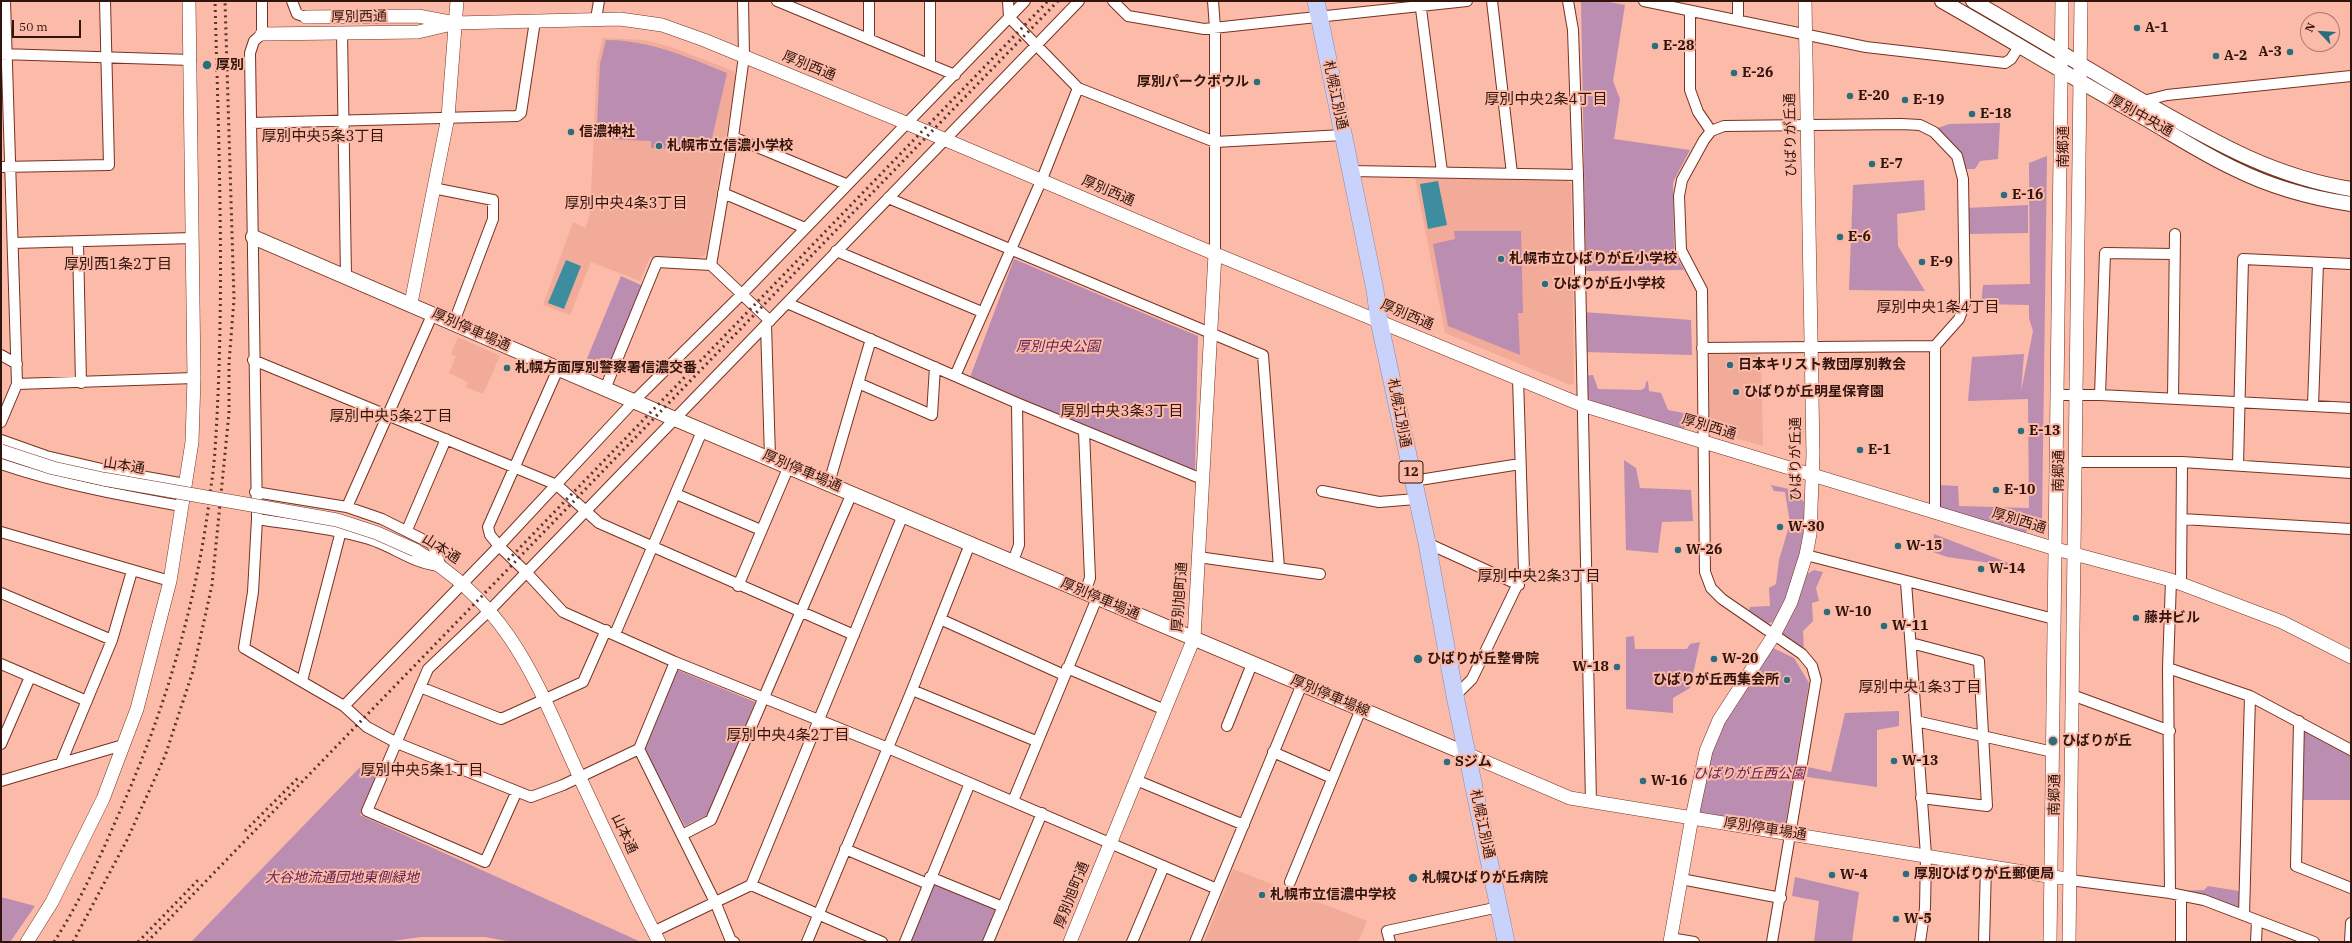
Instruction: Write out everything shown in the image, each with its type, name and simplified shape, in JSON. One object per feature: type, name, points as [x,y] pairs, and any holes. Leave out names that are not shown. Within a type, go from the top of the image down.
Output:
[{"type":"highway","name":"札幌江別通","points":[[1318,9],[1375,290],[1379,321],[1416,499],[1427,543],[1455,696],[1506,942]]},
{"type":"main road","name":"厚別中央通","points":[[1942,1],[2233,169],[2286,188],[2327,200],[2351,204]]},
{"type":"main road","name":"厚別中央通","points":[[1973,1],[2079,65],[2227,149],[2281,172],[2329,186],[2351,189]]},
{"type":"main road","name":"厚別停車場通","points":[[253,236],[454,322],[674,419],[703,429],[770,457],[970,544],[1194,638]]},
{"type":"main road","name":"厚別停車場線","points":[[1194,638],[1252,664],[1467,754]]},
{"type":"street","points":[[1,422],[17,384],[13,243],[6,167],[4,54],[5,1]]},
{"type":"street","points":[[6,167],[109,165],[106,1]]},
{"type":"street","points":[[27,942],[41,921],[103,799],[149,667],[170,581],[192,442],[194,378],[191,60],[189,1]]},
{"type":"street","points":[[262,1],[262,34],[254,41],[251,49],[255,492],[257,520],[252,592],[244,648],[344,706],[367,727],[397,743],[516,793],[531,797],[580,777],[639,749],[675,662]]},
{"type":"street","points":[[292,1],[297,14],[306,17]]},
{"type":"street","points":[[410,303],[448,117],[457,1]]},
{"type":"street","points":[[596,19],[599,1]]},
{"type":"street","points":[[711,265],[733,136],[744,56],[743,1]]},
{"type":"street","points":[[777,1],[796,5],[955,75]]},
{"type":"street","points":[[869,1],[869,38]]},
{"type":"street","points":[[930,1],[930,64]]},
{"type":"street","points":[[1008,1],[1010,16],[1078,88],[1215,142],[1343,135]]},
{"type":"street","points":[[344,706],[557,485],[634,401],[742,294],[846,184],[955,75],[1024,1]]},
{"type":"street","points":[[516,793],[486,862],[367,811],[428,669],[490,610],[1079,1]]},
{"type":"street","points":[[1113,1],[1128,16],[1204,29],[1318,9],[1467,1]]},
{"type":"street","points":[[1213,1],[1215,28],[1215,254]]},
{"type":"street","points":[[1492,1],[1512,174]]},
{"type":"street","points":[[1568,1],[1574,30],[1578,175],[1590,802]]},
{"type":"street","points":[[1644,1],[1677,4],[1690,11],[1787,29],[1806,35],[1866,47],[2005,63],[2011,59],[2020,45]]},
{"type":"street","points":[[1738,1],[1738,20]]},
{"type":"street","name":"ひばりが丘通","points":[[1670,940],[1692,817],[1706,751],[1719,720],[1774,636],[1792,601],[1806,555],[1813,502],[1813,476],[1805,1]]},
{"type":"street","name":"南郷通","points":[[2050,942],[2058,395],[2057,285],[2062,1]]},
{"type":"street","name":"南郷通","points":[[2070,942],[2077,395],[2079,65],[2081,1]]},
{"type":"street","points":[[1420,3],[1442,172]]},
{"type":"street","points":[[1690,11],[1690,90],[1698,112],[1711,131]]},
{"type":"street","name":"厚別西通","points":[[306,17],[418,16],[455,23],[596,19],[641,21],[662,25],[744,56],[945,139],[1215,254],[1582,405],[1936,514],[2176,582],[2282,622],[2351,656]]},
{"type":"street","points":[[252,123],[517,116],[521,113],[535,21]]},
{"type":"street","name":"厚別西通","points":[[262,34],[418,32],[455,23]]},
{"type":"street","points":[[342,33],[346,276]]},
{"type":"street","points":[[4,54],[107,56],[191,60]]},
{"type":"street","points":[[2143,101],[2167,95],[2351,76]]},
{"type":"street","points":[[955,376],[982,312],[1042,180],[1078,88]]},
{"type":"street","points":[[1772,942],[1781,898],[1816,680],[1807,659],[1722,599],[1711,588],[1705,572],[1702,290],[1681,250],[1679,196],[1682,180],[1704,140],[1711,131],[1724,126],[1920,126],[1934,132],[1957,156],[1963,179],[1965,303],[1959,319],[1935,346],[1936,514]]},
{"type":"street","points":[[733,136],[846,184]]},
{"type":"street","points":[[1351,171],[1578,175]]},
{"type":"street","points":[[433,188],[493,200],[493,219],[454,322]]},
{"type":"street","points":[[723,193],[805,228]]},
{"type":"street","points":[[888,198],[1263,355],[1279,568]]},
{"type":"street","points":[[2173,399],[2175,234]]},
{"type":"street","points":[[13,243],[78,243],[193,238]]},
{"type":"street","points":[[78,243],[81,383]]},
{"type":"street","points":[[836,251],[982,312]]},
{"type":"street","points":[[2100,395],[2105,253],[2174,254]]},
{"type":"street","name":"厚別旭町通","points":[[1070,942],[1194,638],[1215,254]]},
{"type":"street","points":[[2238,465],[2241,403],[2243,259],[2351,264]]},
{"type":"street","points":[[605,389],[657,262],[711,265],[742,294],[768,323],[770,457]]},
{"type":"street","points":[[2313,406],[2318,263]]},
{"type":"street","points":[[787,303],[1084,431],[1202,479]]},
{"type":"street","points":[[347,507],[433,313]]},
{"type":"street","points":[[829,483],[871,339]]},
{"type":"street","points":[[1702,348],[1935,346]]},
{"type":"street","points":[[1,355],[17,364]]},
{"type":"street","points":[[254,360],[557,485],[599,523],[738,586],[854,635]]},
{"type":"street","points":[[858,383],[932,416],[935,367]]},
{"type":"street","points":[[558,369],[516,468],[488,527],[490,535],[499,546],[526,572],[563,612],[675,662],[888,748],[1217,889]]},
{"type":"street","points":[[17,384],[194,378]]},
{"type":"street","points":[[1455,696],[1472,679],[1519,585],[1524,571],[1518,378]]},
{"type":"street","points":[[2058,395],[2100,395],[2351,408]]},
{"type":"street","points":[[1013,561],[1019,545],[1018,403]]},
{"type":"street","points":[[420,687],[501,719],[583,682],[610,632],[652,547],[703,429]]},
{"type":"street","points":[[1013,801],[1036,741],[1066,671],[1091,595],[1084,431]]},
{"type":"street","points":[[407,530],[446,439]]},
{"type":"street","points":[[1,440],[53,458],[102,469],[185,484]]},
{"type":"street","name":"山本通","points":[[1,451],[53,468],[103,479],[337,520],[377,533],[415,550],[441,566],[462,583],[490,610],[522,654],[546,699],[580,777],[656,937]]},
{"type":"street","points":[[2076,462],[2182,462],[2351,472]]},
{"type":"street","points":[[2170,893],[2170,731],[2168,668],[2182,519],[2182,462]]},
{"type":"street","points":[[1,464],[38,477],[92,490],[181,506]]},
{"type":"street","points":[[1413,481],[1520,464]]},
{"type":"street","points":[[738,586],[789,466]]},
{"type":"street","points":[[1322,490],[1379,502],[1416,499]]},
{"type":"street","points":[[255,492],[347,507],[382,519],[407,530],[432,544],[441,566],[424,565],[380,543],[341,531],[257,520]]},
{"type":"street","points":[[682,835],[711,820],[852,493]]},
{"type":"street","points":[[676,494],[761,530]]},
{"type":"street","points":[[656,937],[751,886],[903,515]]},
{"type":"street","points":[[2182,519],[2351,529]]},
{"type":"street","points":[[302,681],[341,531]]},
{"type":"street","points":[[1,532],[170,581]]},
{"type":"street","points":[[1427,543],[1519,585]]},
{"type":"street","points":[[807,942],[912,690],[970,544]]},
{"type":"street","points":[[1806,555],[2054,619]]},
{"type":"street","points":[[1198,557],[1320,574]]},
{"type":"street","points":[[61,763],[112,640],[132,570]]},
{"type":"street","points":[[1906,582],[1926,855],[1924,908],[1920,942]]},
{"type":"street","points":[[1,593],[112,640]]},
{"type":"street","points":[[940,619],[1165,710]]},
{"type":"street","points":[[1911,643],[1979,661],[1987,806],[1921,798]]},
{"type":"street","points":[[1,664],[87,701]]},
{"type":"street","points":[[1227,726],[1252,664]]},
{"type":"street","points":[[2168,668],[2250,696],[2351,750]]},
{"type":"street","points":[[1,744],[30,677]]},
{"type":"street","points":[[1195,942],[1302,684]]},
{"type":"street","points":[[912,690],[1036,741]]},
{"type":"street","points":[[2072,695],[2170,731]]},
{"type":"street","points":[[2244,915],[2250,696]]},
{"type":"street","points":[[1290,882],[1361,709]]},
{"type":"street","points":[[1916,721],[2053,752]]},
{"type":"street","points":[[2299,721],[2296,866],[2351,888]]},
{"type":"street","points":[[1,781],[123,745]]},
{"type":"street","points":[[639,749],[716,904],[731,941],[734,942]]},
{"type":"street","points":[[1273,752],[1332,778]]},
{"type":"street","name":"厚別停車場通","points":[[1467,754],[1570,798],[1986,864],[2070,880]]},
{"type":"street","points":[[1136,780],[1244,825]]},
{"type":"street","points":[[905,942],[970,783]]},
{"type":"street","points":[[988,942],[1042,814]]},
{"type":"street","points":[[845,849],[1002,907]]},
{"type":"street","points":[[1984,942],[1986,864]]},
{"type":"street","points":[[1132,942],[1164,866]]},
{"type":"street","points":[[1681,879],[1781,898]]},
{"type":"street","points":[[2070,880],[2170,893],[2204,900],[2314,942]]},
{"type":"street","points":[[751,886],[882,942]]},
{"type":"street","points":[[2181,896],[2181,942]]},
{"type":"street","points":[[1390,942],[1387,931],[1499,907]]},
{"type":"street","points":[[2256,942],[2257,921]]},
{"type":"street","points":[[2350,942],[2351,922]]},
{"type":"street","points":[[1670,940],[1694,942]]},
{"type":"shaded area","name":"札幌市立信濃小学校","points":[[603,38],[644,40],[671,47],[733,71],[736,77],[706,254],[698,258],[650,257],[640,281],[591,262],[570,315],[543,305],[573,222],[585,228],[590,215],[597,63]]},
{"type":"shaded area","name":"札幌市立ひばりが丘小学校","points":[[1415,177],[1568,181],[1571,184],[1574,383],[1570,385],[1445,333]]},
{"type":"shaded area","points":[[458,337],[500,356],[483,394],[466,387],[468,382],[449,373],[456,356],[451,354]]},
{"type":"shaded area","name":"ひばりが丘明星保育園","points":[[1711,353],[1761,353],[1763,446],[1714,432],[1710,428],[1709,357]]},
{"type":"shaded area","name":"札幌市立信濃中学校","points":[[1233,869],[1367,921],[1358,942],[1204,942]]},
{"type":"green space","points":[[1581,1],[1604,1],[1625,5],[1613,81],[1620,99],[1614,139],[1690,150],[1673,182],[1674,252],[1684,270],[1586,271]]},
{"type":"green space","points":[[606,40],[638,43],[668,50],[727,73],[709,151],[651,148],[651,141],[609,139],[597,126],[600,64]]},
{"type":"green space","points":[[2000,123],[1998,159],[1980,161],[1975,169],[1964,169],[1935,129],[1949,124]]},
{"type":"green space","points":[[2047,156],[2042,521],[2023,534],[1939,511],[1939,485],[1958,486],[1959,506],[2029,508],[2028,399],[1968,401],[1972,357],[2024,354],[2021,392],[2033,331],[2029,318],[2029,305],[1981,304],[1983,285],[2030,284],[2029,163]]},
{"type":"green space","points":[[1924,180],[1925,210],[1897,214],[1898,246],[1925,291],[1849,290],[1853,185]]},
{"type":"green space","points":[[2028,205],[2028,233],[1966,234],[1966,208]]},
{"type":"green space","points":[[1454,231],[1521,231],[1523,313],[1518,313],[1520,355],[1448,326],[1433,244],[1455,239]]},
{"type":"green space","name":"厚別中央公園","points":[[1014,259],[1198,336],[1195,472],[969,380]]},
{"type":"green space","points":[[621,276],[643,286],[607,371],[601,374],[584,366]]},
{"type":"green space","points":[[1583,312],[1691,320],[1692,355],[1584,352]]},
{"type":"green space","points":[[1593,375],[1598,389],[1641,390],[1645,388],[1646,382],[1648,381],[1649,391],[1661,393],[1668,410],[1684,413],[1691,419],[1689,426],[1678,430],[1592,402],[1585,395],[1581,376]]},
{"type":"green space","points":[[1624,460],[1636,468],[1640,488],[1691,490],[1693,521],[1662,522],[1658,553],[1626,550]]},
{"type":"green space","points":[[1771,485],[1793,490],[1805,503],[1805,532],[1796,577],[1777,620],[1762,626],[1748,613],[1750,607],[1770,606],[1769,588],[1776,584],[1779,560],[1790,523],[1785,492],[1774,491]]},
{"type":"green space","points":[[1934,534],[2019,567],[1947,557],[1933,552]]},
{"type":"green space","points":[[1814,570],[1823,572],[1816,588],[1819,601],[1812,603],[1813,621],[1803,631],[1804,653],[1777,635],[1800,578]]},
{"type":"green space","points":[[1634,636],[1635,649],[1687,649],[1690,644],[1700,642],[1690,688],[1673,698],[1673,713],[1626,709],[1626,637]]},
{"type":"green space","name":"ひばりが丘西公園","points":[[1771,647],[1794,658],[1809,683],[1785,827],[1698,814],[1701,781],[1722,721]]},
{"type":"green space","points":[[675,669],[755,702],[709,814],[685,826],[644,750]]},
{"type":"green space","points":[[1899,711],[1899,726],[1877,730],[1877,787],[1807,777],[1808,767],[1831,772],[1845,713]]},
{"type":"green space","points":[[2299,727],[2351,755],[2351,800],[2298,800]]},
{"type":"green space","name":"大谷地流通団地東側緑地","points":[[363,764],[379,771],[360,815],[641,942],[512,942],[485,937],[421,937],[384,942],[191,942]]},
{"type":"green space","points":[[1795,877],[1859,892],[1852,942],[1814,942],[1819,901],[1792,896]]},
{"type":"green space","points":[[931,881],[998,910],[985,942],[908,942]]},
{"type":"green space","points":[[2208,886],[2239,891],[2240,909],[2173,891],[2204,890]]},
{"type":"green space","points":[[1,897],[35,906],[10,942],[1,942]]},
{"type":"water","points":[[1438,181],[1447,225],[1428,229],[1420,184]]},
{"type":"water","points":[[566,260],[581,266],[564,309],[548,303]]},
{"type":"railway","points":[[54,942],[72,912],[95,867],[133,782],[148,743],[162,705],[174,665],[195,585],[203,544],[215,457],[220,338],[220,226],[215,1]]},
{"type":"railway","points":[[73,942],[127,840],[165,756],[193,671],[212,585],[229,413],[229,363],[234,299],[225,1]]},
{"type":"railway","points":[[508,560],[1048,1]]},
{"type":"railway","points":[[147,942],[1058,1]]},
{"type":"railway","points":[[245,831],[300,776]]},
{"type":"railway","points":[[138,942],[198,880]]},
{"type":"place","name":"A-1","points":[[2137,28]]},
{"type":"place","name":"E-28","points":[[1655,46]]},
{"type":"place","name":"A-3","points":[[2290,52]]},
{"type":"place","name":"A-2","points":[[2216,56]]},
{"type":"place","name":"厚別","points":[[207,65]]},
{"type":"place","name":"E-26","points":[[1734,73]]},
{"type":"place","name":"厚別パークボウル","points":[[1257,82]]},
{"type":"place","name":"E-20","points":[[1850,96]]},
{"type":"place","name":"E-19","points":[[1905,100]]},
{"type":"place","name":"E-18","points":[[1972,114]]},
{"type":"place","name":"信濃神社","points":[[571,132]]},
{"type":"place","name":"札幌市立信濃小学校","points":[[659,146]]},
{"type":"place","name":"E-7","points":[[1872,164]]},
{"type":"place","name":"E-16","points":[[2004,195]]},
{"type":"place","name":"E-6","points":[[1840,237]]},
{"type":"place","name":"札幌市立ひばりが丘小学校","points":[[1501,259]]},
{"type":"place","name":"E-9","points":[[1922,262]]},
{"type":"place","name":"ひばりが丘小学校","points":[[1545,284]]},
{"type":"place","name":"日本キリスト教団厚別教会","points":[[1730,365]]},
{"type":"place","name":"札幌方面厚別警察署信濃交番","points":[[507,368]]},
{"type":"place","name":"ひばりが丘明星保育園","points":[[1736,392]]},
{"type":"place","name":"E-13","points":[[2021,431]]},
{"type":"place","name":"E-1","points":[[1860,450]]},
{"type":"place","name":"E-10","points":[[1996,490]]},
{"type":"place","name":"W-30","points":[[1780,527]]},
{"type":"place","name":"W-15","points":[[1898,546]]},
{"type":"place","name":"W-26","points":[[1678,550]]},
{"type":"place","name":"W-14","points":[[1981,569]]},
{"type":"place","name":"W-10","points":[[1827,612]]},
{"type":"place","name":"藤井ビル","points":[[2136,618]]},
{"type":"place","name":"W-11","points":[[1884,626]]},
{"type":"place","name":"ひばりが丘整骨院","points":[[1418,659]]},
{"type":"place","name":"W-20","points":[[1714,659]]},
{"type":"place","name":"W-18","points":[[1617,667]]},
{"type":"place","name":"ひばりが丘西集会所","points":[[1787,680]]},
{"type":"place","name":"ひばりが丘","points":[[2053,741]]},
{"type":"place","name":"W-13","points":[[1894,761]]},
{"type":"place","name":"Sジム","points":[[1447,762]]},
{"type":"place","name":"W-16","points":[[1643,781]]},
{"type":"place","name":"厚別ひばりが丘郵便局","points":[[1906,874]]},
{"type":"place","name":"W-4","points":[[1832,875]]},
{"type":"place","name":"札幌ひばりが丘病院","points":[[1413,878]]},
{"type":"place","name":"札幌市立信濃中学校","points":[[1262,895]]},
{"type":"place","name":"W-5","points":[[1896,919]]},
{"type":"district","name":"厚別中央2条4丁目","points":[[1546,100]]},
{"type":"district","name":"厚別中央5条3丁目","points":[[323,137]]},
{"type":"district","name":"厚別中央4条3丁目","points":[[626,204]]},
{"type":"district","name":"厚別西1条2丁目","points":[[118,265]]},
{"type":"district","name":"厚別中央1条4丁目","points":[[1938,308]]},
{"type":"district","name":"厚別中央3条3丁目","points":[[1122,412]]},
{"type":"district","name":"厚別中央5条2丁目","points":[[391,417]]},
{"type":"district","name":"厚別中央2条3丁目","points":[[1539,577]]},
{"type":"district","name":"厚別中央1条3丁目","points":[[1920,688]]},
{"type":"district","name":"厚別中央4条2丁目","points":[[788,736]]},
{"type":"district","name":"厚別中央5条1丁目","points":[[422,771]]}]
